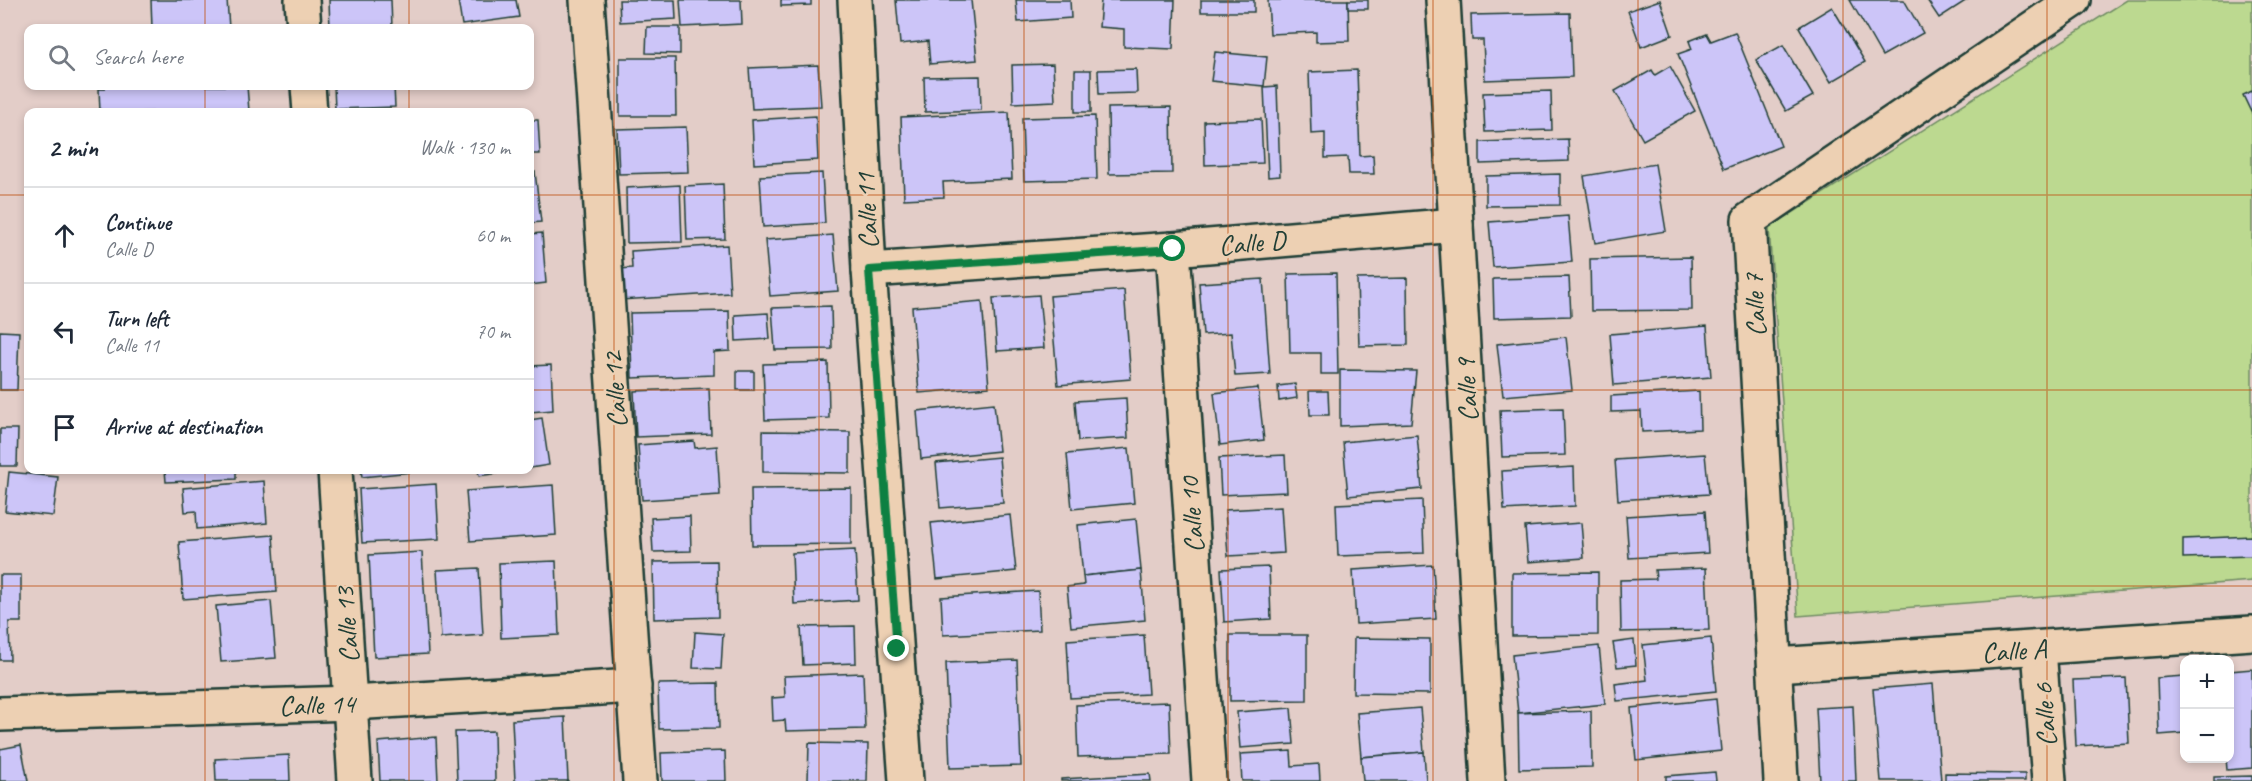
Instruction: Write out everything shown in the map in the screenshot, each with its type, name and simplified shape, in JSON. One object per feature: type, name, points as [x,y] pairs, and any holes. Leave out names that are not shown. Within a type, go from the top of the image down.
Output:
[{"type":"street","points":[[302,0],[304,24]]},
{"type":"street","name":"Calle 12","points":[[587,0],[640,781]]},
{"type":"street","name":"Calle 11","points":[[855,0],[869,270],[906,781]]},
{"type":"street","name":"Calle 9","points":[[1443,0],[1488,781]]},
{"type":"street","name":"Calle 7","points":[[1781,781],[1749,220],[2074,0]]},
{"type":"street","points":[[308,90],[310,108]]},
{"type":"street","name":"Calle D","points":[[869,270],[1173,249],[1456,225]]},
{"type":"street","name":"Calle 10","points":[[1173,249],[1209,781]]},
{"type":"street","name":"Calle 13","points":[[335,474],[352,703],[355,781]]},
{"type":"street","name":"Calle A","points":[[1776,665],[2252,633]]},
{"type":"street","name":"Calle 6","points":[[2039,648],[2049,781]]},
{"type":"street","name":"Calle 14","points":[[0,714],[352,703],[634,686]]},
{"type":"green space","points":[[2127,0],[2252,0],[2252,581],[1798,616],[1769,228]]},
{"type":"building","points":[[151,0],[227,0],[229,24],[152,24]]},
{"type":"building","points":[[329,0],[391,0],[392,24],[330,24]]},
{"type":"building","points":[[458,0],[516,0],[519,17],[462,24]]},
{"type":"building","points":[[619,0],[675,0],[676,19],[620,22]]},
{"type":"building","points":[[680,0],[741,0],[742,24],[682,27]]},
{"type":"building","points":[[781,0],[811,0],[811,5],[781,6]]},
{"type":"building","points":[[896,0],[971,0],[977,60],[930,64],[928,41],[900,44]]},
{"type":"building","points":[[1016,0],[1070,0],[1071,18],[1018,22]]},
{"type":"building","points":[[1101,0],[1175,0],[1173,49],[1124,47],[1124,29],[1099,27]]},
{"type":"building","points":[[1201,0],[1254,0],[1254,12],[1201,12]]},
{"type":"building","points":[[1268,0],[1348,0],[1349,41],[1316,42],[1316,32],[1270,34]]},
{"type":"building","points":[[1348,0],[1368,0],[1368,9],[1348,9]]},
{"type":"building","points":[[1660,0],[1672,35],[1641,47],[1628,11]]},
{"type":"building","points":[[1850,0],[1904,0],[1923,33],[1882,56]]},
{"type":"building","points":[[1927,0],[1967,0],[1939,18]]},
{"type":"building","points":[[1832,7],[1865,62],[1831,82],[1799,27]]},
{"type":"building","points":[[1570,13],[1572,77],[1485,80],[1483,40],[1472,40],[1471,15]]},
{"type":"building","points":[[647,27],[680,27],[680,54],[646,53]]},
{"type":"building","points":[[1735,32],[1781,146],[1724,169],[1678,54],[1692,49],[1689,41],[1707,34],[1711,41]]},
{"type":"building","points":[[1783,45],[1813,96],[1786,111],[1756,60]]},
{"type":"building","points":[[1215,52],[1267,57],[1264,86],[1211,81]]},
{"type":"building","points":[[620,58],[675,58],[676,116],[620,116]]},
{"type":"building","points":[[1053,64],[1055,101],[1013,103],[1012,65]]},
{"type":"building","points":[[818,65],[821,106],[752,109],[749,68]]},
{"type":"building","points":[[1670,66],[1695,111],[1643,140],[1615,91],[1652,70],[1655,75]]},
{"type":"building","points":[[1136,69],[1137,93],[1099,94],[1098,70]]},
{"type":"building","points":[[1075,70],[1091,70],[1091,112],[1075,112]]},
{"type":"building","points":[[1357,70],[1360,156],[1373,155],[1374,174],[1349,174],[1348,157],[1325,158],[1325,133],[1311,134],[1309,72]]},
{"type":"building","points":[[980,76],[981,110],[925,112],[924,77]]},
{"type":"building","points":[[1277,86],[1280,176],[1268,177],[1264,87]]},
{"type":"building","points":[[99,90],[247,90],[249,108],[100,108]]},
{"type":"building","points":[[334,90],[394,90],[395,107],[335,108]]},
{"type":"building","points":[[1551,91],[1552,130],[1485,132],[1483,93]]},
{"type":"building","points":[[2252,91],[2252,114],[2243,95]]},
{"type":"building","points":[[1171,107],[1172,173],[1109,174],[1108,108]]},
{"type":"building","points":[[1009,112],[1012,179],[943,182],[944,197],[904,199],[901,117]]},
{"type":"building","points":[[816,116],[818,160],[754,164],[752,120]]},
{"type":"building","points":[[1095,116],[1097,179],[1024,181],[1022,118]]},
{"type":"building","points":[[1261,119],[1263,163],[1205,165],[1204,121]]},
{"type":"building","points":[[534,120],[538,120],[540,154],[534,154]]},
{"type":"building","points":[[686,127],[688,172],[619,174],[617,129]]},
{"type":"building","points":[[1568,139],[1569,161],[1480,164],[1480,142]]},
{"type":"building","points":[[1655,164],[1666,231],[1595,243],[1584,176]]},
{"type":"building","points":[[534,172],[541,222],[534,223]]},
{"type":"building","points":[[822,173],[825,223],[763,227],[760,176]]},
{"type":"building","points":[[1560,174],[1560,205],[1486,206],[1486,176]]},
{"type":"building","points":[[723,184],[725,239],[687,240],[685,186]]},
{"type":"building","points":[[680,185],[682,242],[627,243],[626,188]]},
{"type":"building","points":[[1568,216],[1572,262],[1493,267],[1489,222]]},
{"type":"building","points":[[542,233],[546,283],[534,284],[534,234]]},
{"type":"building","points":[[833,235],[838,291],[770,296],[765,240]]},
{"type":"building","points":[[727,245],[730,293],[620,300],[618,269],[632,268],[631,251]]},
{"type":"building","points":[[1691,257],[1692,310],[1591,311],[1590,259]]},
{"type":"building","points":[[1336,273],[1338,374],[1321,374],[1321,353],[1290,353],[1288,274]]},
{"type":"building","points":[[1569,277],[1571,316],[1494,318],[1493,279]]},
{"type":"building","points":[[1407,278],[1408,345],[1359,346],[1357,279]]},
{"type":"building","points":[[1263,279],[1270,374],[1235,376],[1231,333],[1203,335],[1199,283]]},
{"type":"building","points":[[1124,290],[1131,379],[1058,385],[1050,296]]},
{"type":"building","points":[[1039,295],[1044,348],[997,351],[993,298]]},
{"type":"building","points":[[982,301],[989,387],[919,393],[912,307]]},
{"type":"building","points":[[831,306],[832,349],[775,350],[772,308]]},
{"type":"building","points":[[729,311],[730,351],[714,352],[714,375],[632,378],[630,313]]},
{"type":"building","points":[[768,313],[770,339],[736,341],[735,315]]},
{"type":"building","points":[[1707,326],[1711,377],[1614,385],[1610,334]]},
{"type":"building","points":[[0,331],[19,332],[17,390],[0,390]]},
{"type":"building","points":[[1566,337],[1572,390],[1503,396],[1497,344]]},
{"type":"building","points":[[828,362],[829,418],[765,420],[763,364]]},
{"type":"building","points":[[551,365],[553,410],[534,412],[534,366]]},
{"type":"building","points":[[1340,370],[1416,371],[1411,423],[1340,426]]},
{"type":"building","points":[[737,371],[754,371],[754,390],[737,390]]},
{"type":"building","points":[[1295,384],[1297,398],[1279,401],[1278,386]]},
{"type":"building","points":[[709,388],[711,434],[636,437],[634,391]]},
{"type":"building","points":[[1258,388],[1264,440],[1220,445],[1214,393]]},
{"type":"building","points":[[1309,391],[1328,391],[1329,415],[1310,415]]},
{"type":"building","points":[[1699,391],[1700,429],[1642,432],[1641,411],[1611,412],[1611,396]]},
{"type":"building","points":[[1126,398],[1128,438],[1078,441],[1075,401]]},
{"type":"building","points":[[994,403],[999,451],[921,459],[917,411]]},
{"type":"building","points":[[1563,408],[1565,455],[1502,457],[1500,410]]},
{"type":"building","points":[[542,418],[549,465],[534,467],[534,419]]},
{"type":"building","points":[[0,429],[18,429],[17,466],[0,466]]},
{"type":"building","points":[[763,431],[850,432],[850,473],[763,472]]},
{"type":"building","points":[[1417,435],[1422,489],[1348,496],[1343,442]]},
{"type":"building","points":[[694,441],[695,448],[717,446],[720,495],[642,500],[638,445]]},
{"type":"building","points":[[1129,448],[1134,503],[1072,509],[1067,454]]},
{"type":"building","points":[[1705,454],[1709,494],[1618,500],[1615,460]]},
{"type":"building","points":[[1285,455],[1287,492],[1221,495],[1219,458]]},
{"type":"building","points":[[999,457],[1003,503],[940,508],[936,463]]},
{"type":"building","points":[[1574,467],[1575,506],[1504,510],[1502,471]]},
{"type":"building","points":[[9,472],[58,477],[53,516],[5,511]]},
{"type":"building","points":[[165,474],[236,474],[236,479],[166,482]]},
{"type":"building","points":[[362,474],[392,474],[362,477]]},
{"type":"building","points":[[264,481],[267,523],[197,529],[196,511],[185,512],[183,488]]},
{"type":"building","points":[[436,484],[439,539],[362,543],[359,489]]},
{"type":"building","points":[[553,485],[556,535],[470,541],[466,491]]},
{"type":"building","points":[[851,488],[851,544],[752,545],[751,489]]},
{"type":"building","points":[[1422,500],[1424,553],[1338,556],[1336,504]]},
{"type":"building","points":[[1281,507],[1284,553],[1228,556],[1225,510]]},
{"type":"building","points":[[1705,511],[1708,553],[1629,558],[1626,516]]},
{"type":"building","points":[[1010,515],[1016,571],[937,579],[931,523]]},
{"type":"building","points":[[690,516],[691,551],[653,552],[651,518]]},
{"type":"building","points":[[1136,519],[1141,570],[1083,576],[1078,525]]},
{"type":"building","points":[[1581,523],[1584,558],[1528,562],[1525,527]]},
{"type":"building","points":[[273,535],[277,592],[183,599],[179,542]]},
{"type":"building","points":[[2252,536],[2252,556],[2183,558],[2183,539]]},
{"type":"building","points":[[855,550],[858,600],[794,604],[792,553]]},
{"type":"building","points":[[422,552],[428,654],[374,657],[369,555]]},
{"type":"building","points":[[556,561],[559,635],[501,638],[499,563]]},
{"type":"building","points":[[717,561],[718,617],[654,619],[653,562]]},
{"type":"building","points":[[1433,565],[1436,619],[1356,624],[1353,570]]},
{"type":"building","points":[[1269,567],[1271,619],[1224,622],[1221,569]]},
{"type":"building","points":[[479,568],[483,635],[441,638],[437,570]]},
{"type":"building","points":[[1706,568],[1709,630],[1621,632],[1620,580],[1656,579],[1655,570]]},
{"type":"building","points":[[1141,570],[1145,620],[1071,627],[1067,587],[1084,585],[1083,576]]},
{"type":"building","points":[[1598,572],[1598,635],[1512,636],[1512,573]]},
{"type":"building","points":[[0,575],[21,575],[21,622],[9,622],[10,660],[0,660]]},
{"type":"building","points":[[1038,591],[1040,630],[943,635],[941,597]]},
{"type":"building","points":[[271,601],[276,658],[221,662],[216,606]]},
{"type":"building","points":[[855,626],[856,663],[803,665],[801,627]]},
{"type":"building","points":[[695,632],[723,634],[721,669],[693,668]]},
{"type":"building","points":[[1144,635],[1148,694],[1070,698],[1067,640]]},
{"type":"building","points":[[1230,635],[1307,635],[1307,700],[1230,701]]},
{"type":"building","points":[[1354,638],[1430,639],[1430,694],[1353,693]]},
{"type":"building","points":[[1711,638],[1716,691],[1617,701],[1615,684],[1647,680],[1643,645]]},
{"type":"building","points":[[1634,640],[1636,665],[1617,667],[1613,643]]},
{"type":"building","points":[[1599,646],[1605,704],[1518,713],[1512,655]]},
{"type":"building","points":[[1017,660],[1021,766],[950,768],[946,663]]},
{"type":"building","points":[[2252,669],[2252,768],[2227,770],[2226,763],[2234,763],[2234,671]]},
{"type":"building","points":[[863,673],[865,729],[786,731],[785,720],[773,721],[772,698],[785,697],[784,676]]},
{"type":"building","points":[[2180,676],[2180,733],[2159,735],[2157,678]]},
{"type":"building","points":[[2126,678],[2129,743],[2076,746],[2073,680]]},
{"type":"building","points":[[718,683],[719,728],[659,729],[658,684]]},
{"type":"building","points":[[1933,684],[1941,781],[1881,781],[1873,689]]},
{"type":"building","points":[[1716,699],[1721,751],[1636,760],[1631,708]]},
{"type":"building","points":[[1169,702],[1171,754],[1078,757],[1076,705]]},
{"type":"building","points":[[1853,706],[1856,781],[1820,781],[1816,708]]},
{"type":"building","points":[[1291,708],[1294,744],[1240,748],[1237,712]]},
{"type":"building","points":[[1420,708],[1424,752],[1361,757],[1357,713]]},
{"type":"building","points":[[1591,711],[1592,767],[1519,769],[1518,713]]},
{"type":"building","points":[[565,717],[568,781],[515,781],[512,720]]},
{"type":"building","points":[[494,731],[495,781],[457,781],[455,732]]},
{"type":"building","points":[[436,737],[438,781],[380,781],[378,742]]},
{"type":"building","points":[[809,743],[868,744],[867,781],[808,781]]},
{"type":"building","points":[[21,745],[28,781],[0,781],[0,749]]},
{"type":"building","points":[[725,751],[726,781],[662,781],[661,753]]},
{"type":"building","points":[[1291,751],[1292,766],[1319,764],[1320,781],[1242,781],[1240,754]]},
{"type":"building","points":[[1424,752],[1426,781],[1363,781],[1361,757]]},
{"type":"building","points":[[289,755],[290,781],[216,781],[215,759]]},
{"type":"building","points":[[1715,772],[1716,781],[1666,781],[1666,776]]},
{"type":"building","points":[[1945,773],[2025,774],[2025,781],[1945,781]]},
{"type":"building","points":[[1150,774],[1151,781],[1061,781],[1061,779]]},
{"type":"building","points":[[2252,776],[2252,781],[2214,781],[2214,777]]},
{"type":"route","points":[[897,649],[869,270],[1173,249]]}]
